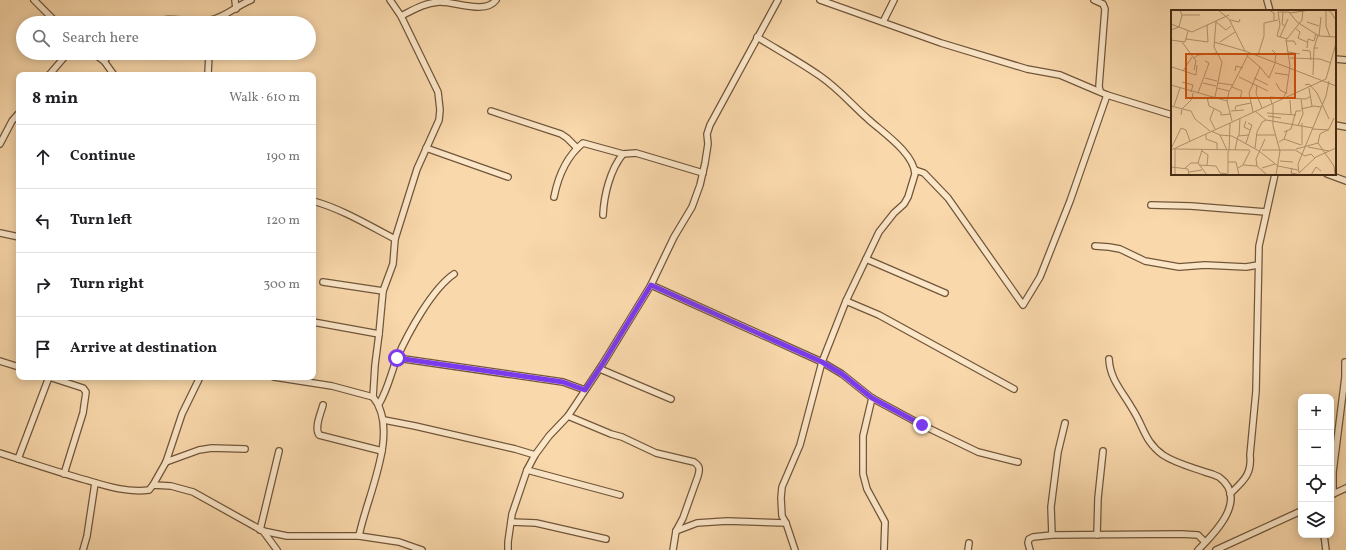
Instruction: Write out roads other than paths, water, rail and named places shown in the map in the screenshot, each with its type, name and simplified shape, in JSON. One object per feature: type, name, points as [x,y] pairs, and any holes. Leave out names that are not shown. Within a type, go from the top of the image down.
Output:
[{"type":"street","points":[[34,0],[50,16]]},
{"type":"street","points":[[236,0],[236,9]]},
{"type":"street","points":[[225,16],[250,0]]},
{"type":"street","points":[[373,397],[383,291],[393,264],[394,239],[417,169],[439,120],[440,110],[438,92],[400,16],[390,0]]},
{"type":"street","points":[[400,16],[426,4],[438,2],[480,7],[493,4],[496,0]]},
{"type":"street","points":[[508,550],[514,506],[527,470],[549,436],[568,416],[600,369],[651,285],[674,237],[692,207],[703,173],[708,144],[707,134],[710,125],[778,0]]},
{"type":"street","points":[[820,0],[941,43],[1027,69],[1060,75],[1107,95],[1171,115]]},
{"type":"street","points":[[883,22],[894,0]]},
{"type":"street","points":[[1094,0],[1103,4],[1105,8],[1099,86],[1100,91]]},
{"type":"street","points":[[1267,0],[1270,10]]},
{"type":"street","points":[[757,37],[819,76],[841,92],[894,142],[909,158],[915,170],[908,197],[904,204],[894,213],[880,232],[846,301],[822,362],[800,446],[782,487],[782,516],[786,523],[795,550]]},
{"type":"street","points":[[52,72],[62,60]]},
{"type":"street","points":[[208,72],[209,60]]},
{"type":"street","points":[[104,61],[112,72]]},
{"type":"street","points":[[915,170],[924,173],[948,198],[1023,305],[1040,277],[1088,151],[1107,95]]},
{"type":"street","points":[[491,112],[561,134],[577,148]]},
{"type":"street","points":[[0,144],[16,116]]},
{"type":"street","points":[[1336,125],[1346,127]]},
{"type":"street","points":[[554,197],[556,187],[566,165],[577,148],[583,143],[623,154],[636,153],[703,173]]},
{"type":"street","points":[[426,148],[508,177]]},
{"type":"street","points":[[603,215],[608,186],[618,160],[623,154]]},
{"type":"street","points":[[1230,494],[1244,480],[1250,471],[1251,464],[1250,455],[1256,391],[1258,246],[1275,175]]},
{"type":"street","points":[[1331,175],[1346,181]]},
{"type":"street","points":[[316,202],[329,205],[351,215],[394,239]]},
{"type":"street","points":[[1152,205],[1192,206],[1266,212]]},
{"type":"street","points":[[0,233],[16,236]]},
{"type":"street","points":[[1095,246],[1120,249],[1145,261],[1179,267],[1205,265],[1246,267],[1258,265]]},
{"type":"street","points":[[866,259],[944,293]]},
{"type":"street","points":[[379,404],[386,392],[397,358],[419,317],[436,290],[445,280],[454,274]]},
{"type":"street","points":[[323,282],[383,291]]},
{"type":"street","points":[[651,285],[822,362],[842,374],[872,398],[922,425],[978,452],[1018,462]]},
{"type":"street","points":[[846,301],[879,316],[1014,389]]},
{"type":"street","points":[[316,323],[380,334]]},
{"type":"street","points":[[397,358],[563,382],[585,390]]},
{"type":"street","points":[[1108,359],[1109,368],[1113,378],[1134,411],[1146,437],[1154,448],[1179,463],[1219,477],[1228,487],[1231,504],[1229,512],[1221,524],[1198,550]]},
{"type":"street","points":[[0,362],[16,366]]},
{"type":"street","points":[[1334,466],[1345,378],[1345,362]]},
{"type":"street","points":[[600,369],[671,398]]},
{"type":"street","points":[[18,459],[48,380]]},
{"type":"street","points":[[58,380],[83,388],[86,392],[83,412],[64,474]]},
{"type":"street","points":[[0,453],[95,483],[131,491],[149,490],[166,462],[182,414],[199,380]]},
{"type":"street","points":[[293,380],[332,386],[373,397],[379,404],[384,420],[382,451],[372,490],[362,519],[359,536]]},
{"type":"street","points":[[872,398],[863,436],[863,474],[867,489],[885,522],[884,550]]},
{"type":"street","points":[[323,405],[317,428],[317,433],[319,435],[382,451]]},
{"type":"street","points":[[568,416],[656,452],[694,462],[698,465],[700,469],[698,476],[683,518],[676,531],[673,550]]},
{"type":"street","points":[[384,420],[515,449],[535,456]]},
{"type":"street","points":[[1052,536],[1051,507],[1058,452],[1065,423]]},
{"type":"street","points":[[166,462],[199,450],[212,448],[245,449]]},
{"type":"street","points":[[1097,535],[1098,498],[1103,450]]},
{"type":"street","points":[[261,530],[279,451]]},
{"type":"street","points":[[527,470],[620,495]]},
{"type":"street","points":[[83,550],[87,536],[95,483]]},
{"type":"street","points":[[153,485],[171,486],[193,492],[261,530],[287,536],[359,536],[399,542],[422,550]]},
{"type":"street","points":[[1334,494],[1346,488]]},
{"type":"street","points":[[1219,550],[1298,512]]},
{"type":"street","points":[[676,531],[697,523],[727,521],[786,523]]},
{"type":"street","points":[[511,522],[536,523],[606,539]]},
{"type":"street","points":[[261,530],[277,550]]},
{"type":"street","points":[[1030,550],[1028,543],[1033,537],[1052,536],[1192,535],[1198,536],[1205,542]]},
{"type":"street","points":[[1324,538],[1326,550]]},
{"type":"street","points":[[968,543],[968,550]]}]
